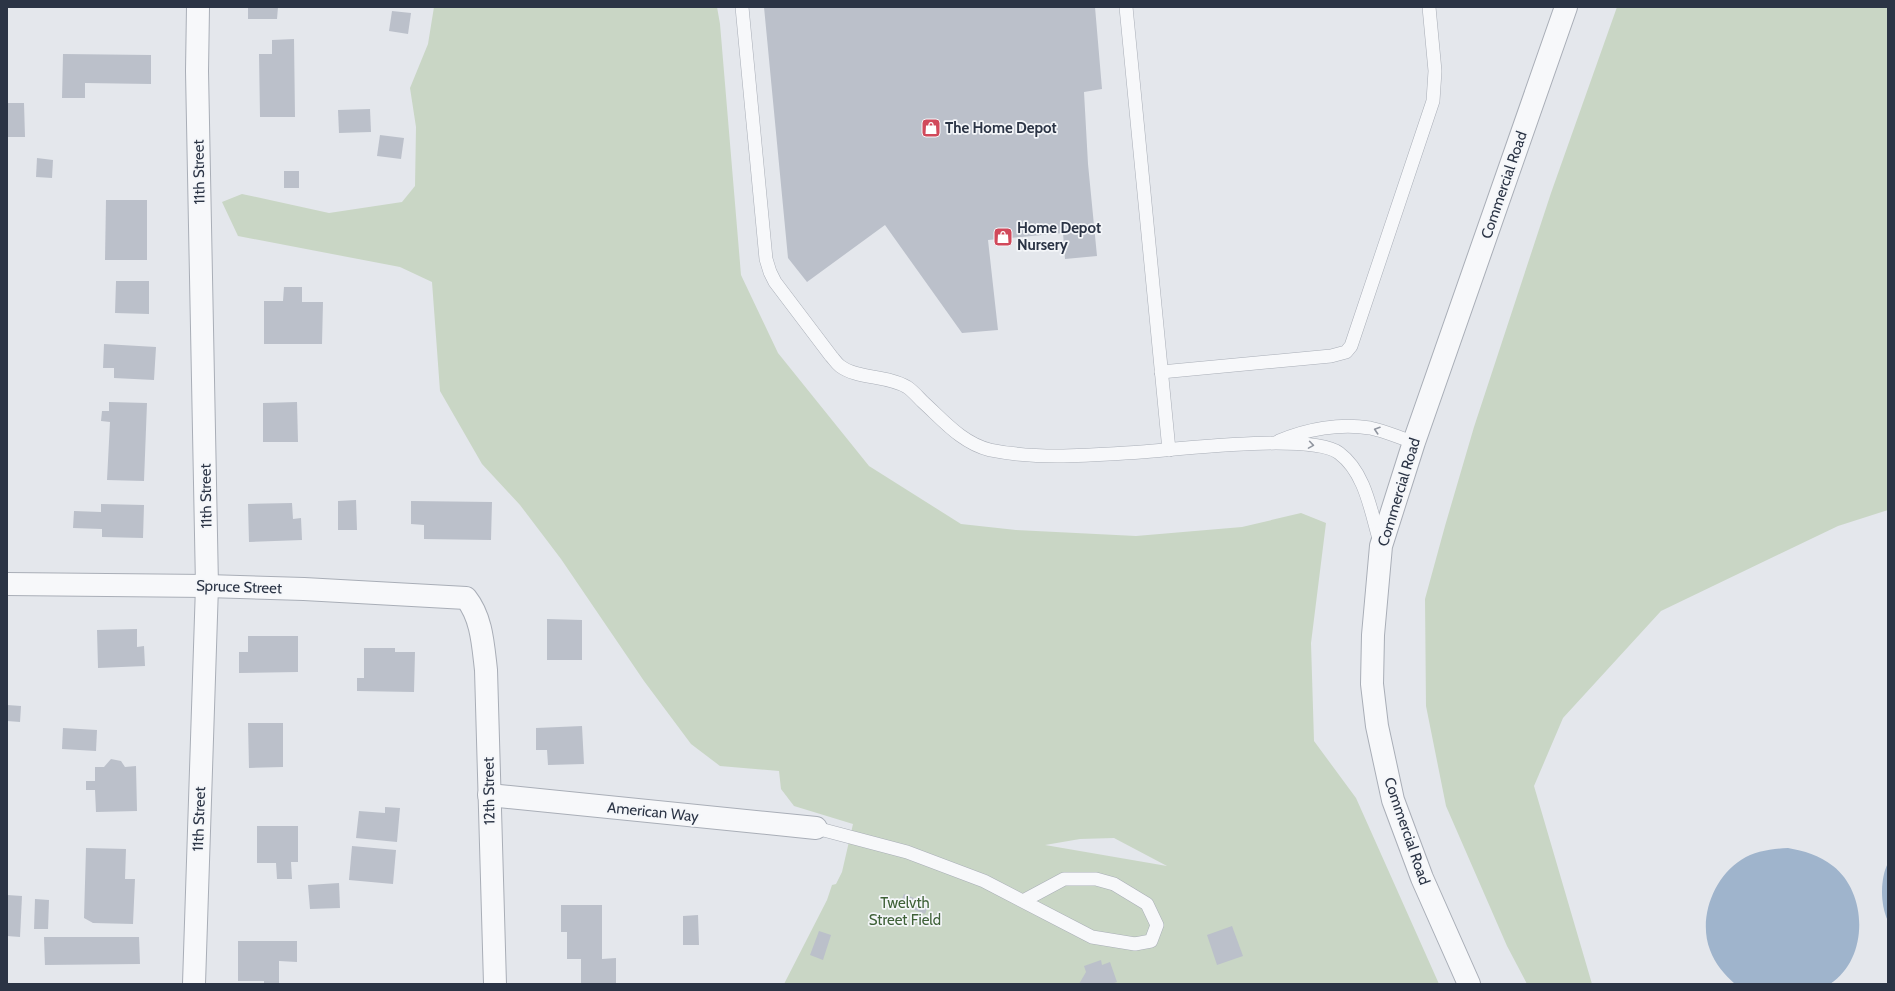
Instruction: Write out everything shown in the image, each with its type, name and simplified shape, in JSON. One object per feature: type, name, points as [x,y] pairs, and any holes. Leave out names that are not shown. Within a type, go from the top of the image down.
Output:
[{"type":"street","name":"11th Street","points":[[194,984],[207,586],[198,7]]},
{"type":"street","name":"Commercial Road","points":[[1469,984],[1422,878],[1393,800],[1377,726],[1372,684],[1373,642],[1381,546],[1414,442],[1566,7]]},
{"type":"street","name":"Spruce Street","points":[[7,584],[207,586],[304,589],[466,598],[469,602]]},
{"type":"street","name":"12th Street","points":[[469,602],[480,627],[486,670],[495,984]]},
{"type":"street","name":"American Way","points":[[489,795],[816,828]]},
{"type":"lane","points":[[742,7],[766,259],[775,282],[840,366],[854,372],[895,381],[909,388],[956,434],[970,443],[990,450],[1044,455],[1272,444],[1304,444],[1327,447],[1346,459],[1364,486],[1381,546]]},
{"type":"lane","points":[[1126,7],[1169,450]]},
{"type":"lane","points":[[1162,372],[1332,356],[1346,352],[1352,346],[1433,101],[1435,71],[1428,7]]},
{"type":"lane","points":[[1272,444],[1292,435],[1322,428],[1348,426],[1371,428],[1414,442]]},
{"type":"lane","points":[[816,828],[907,852],[984,881],[1023,901],[1092,936],[1135,944],[1151,941],[1157,925],[1147,904],[1114,884],[1096,879],[1064,879],[1023,901]]},
{"type":"green space","name":"Twelvth Street Field","points":[[434,7],[717,7],[720,24],[741,275],[778,353],[869,466],[961,524],[1016,530],[1136,536],[1242,527],[1301,513],[1326,523],[1311,643],[1314,741],[1356,798],[1439,984],[784,984],[827,900],[832,885],[836,884],[842,872],[853,824],[794,806],[781,789],[779,771],[720,766],[691,744],[644,681],[561,559],[520,505],[482,464],[440,391],[432,282],[400,267],[238,236],[222,202],[242,194],[329,213],[402,202],[415,186],[416,127],[410,88],[428,44]],"holes":[[[1114,838],[1167,866],[1045,845],[1080,839]]]},
{"type":"green space","points":[[1617,7],[1888,7],[1888,510],[1838,526],[1661,611],[1563,718],[1534,786],[1592,984],[1527,984],[1507,946],[1446,806],[1426,706],[1425,599],[1474,427],[1551,193]]},
{"type":"water","points":[[1788,848],[1817,856],[1833,866],[1845,878],[1853,892],[1858,909],[1859,926],[1857,943],[1852,959],[1843,973],[1830,984],[1735,984],[1714,960],[1710,950],[1706,925],[1710,900],[1723,877],[1741,860],[1752,854],[1763,851]]},
{"type":"water","points":[[1888,863],[1888,921],[1885,915],[1882,900],[1882,884],[1885,869]]},
{"type":"building","points":[[248,7],[278,7],[277,19],[248,19]]},
{"type":"building","name":"The Home Depot","points":[[764,7],[1095,7],[1102,89],[1084,92],[1088,164],[1097,256],[1065,259],[1063,233],[988,240],[998,330],[962,333],[885,225],[807,282],[788,258]]},
{"type":"building","points":[[392,11],[411,13],[408,34],[389,31]]},
{"type":"building","points":[[294,39],[295,117],[260,117],[259,54],[272,54],[272,40]]},
{"type":"building","points":[[63,54],[151,55],[151,84],[85,83],[85,98],[62,98]]},
{"type":"building","points":[[7,103],[24,103],[25,137],[7,137]]},
{"type":"building","points":[[370,109],[371,132],[339,133],[338,110]]},
{"type":"building","points":[[380,135],[404,138],[401,159],[377,156]]},
{"type":"building","points":[[37,158],[53,160],[52,178],[36,177]]},
{"type":"building","points":[[284,171],[299,171],[299,188],[284,188]]},
{"type":"building","points":[[106,200],[147,200],[147,260],[105,260]]},
{"type":"building","points":[[116,281],[149,281],[149,314],[115,313]]},
{"type":"building","points":[[284,287],[302,287],[302,302],[323,302],[322,344],[264,344],[264,301],[283,301]]},
{"type":"building","points":[[104,344],[156,347],[154,380],[114,378],[114,368],[103,368]]},
{"type":"building","points":[[109,402],[147,403],[144,481],[107,480],[110,422],[101,421],[102,411],[109,411]]},
{"type":"building","points":[[297,402],[298,442],[263,442],[263,403]]},
{"type":"building","points":[[356,500],[357,530],[338,530],[338,501]]},
{"type":"building","points":[[411,501],[492,502],[491,540],[424,539],[424,525],[411,524]]},
{"type":"building","points":[[292,503],[293,519],[301,518],[302,540],[249,542],[248,504]]},
{"type":"building","points":[[101,504],[144,505],[143,538],[102,537],[102,529],[73,528],[74,511],[101,512]]},
{"type":"building","points":[[547,619],[582,620],[582,660],[547,660]]},
{"type":"building","points":[[137,629],[137,647],[144,646],[145,666],[98,668],[97,630]]},
{"type":"building","points":[[248,636],[298,636],[298,672],[239,673],[239,652],[248,652]]},
{"type":"building","points":[[364,648],[395,648],[395,652],[415,652],[414,692],[357,691],[357,678],[364,678]]},
{"type":"building","points":[[7,705],[21,706],[20,722],[7,721]]},
{"type":"building","points":[[248,723],[283,723],[283,767],[249,768]]},
{"type":"building","points":[[582,726],[584,764],[548,765],[547,750],[536,750],[536,728]]},
{"type":"building","points":[[63,728],[97,730],[96,751],[62,749]]},
{"type":"building","points":[[111,759],[121,761],[125,767],[136,766],[137,811],[96,812],[95,790],[86,790],[86,781],[95,781],[95,767],[104,767]]},
{"type":"building","points":[[385,807],[400,808],[397,842],[356,838],[359,811],[385,813]]},
{"type":"building","points":[[257,826],[298,826],[298,862],[291,862],[292,879],[277,879],[276,863],[257,863]]},
{"type":"building","points":[[352,846],[396,850],[393,884],[349,880]]},
{"type":"building","points":[[86,848],[126,849],[125,879],[135,879],[133,924],[93,923],[84,918]]},
{"type":"building","points":[[339,883],[340,908],[310,909],[308,885]]},
{"type":"building","points":[[904,894],[929,904],[925,914],[900,904]]},
{"type":"building","points":[[7,895],[22,896],[20,937],[7,936]]},
{"type":"building","points":[[35,899],[49,900],[48,929],[34,929]]},
{"type":"building","points":[[561,905],[602,905],[602,959],[616,958],[616,984],[581,984],[581,959],[567,959],[567,932],[561,932]]},
{"type":"building","points":[[698,915],[699,945],[683,945],[683,916]]},
{"type":"building","points":[[1232,926],[1243,956],[1217,965],[1207,935]]},
{"type":"building","points":[[819,931],[831,935],[823,960],[810,955]]},
{"type":"building","points":[[44,937],[139,937],[140,964],[45,965]]},
{"type":"building","points":[[238,941],[297,941],[297,962],[279,961],[279,984],[264,984],[264,981],[238,981]]},
{"type":"building","points":[[1101,960],[1102,965],[1110,962],[1117,982],[1111,984],[1079,984],[1086,972],[1084,966]]},
{"type":"place","name":"The Home Depot","points":[[931,128]]},
{"type":"place","name":"Home Depot Nursery","points":[[1003,237]]}]
